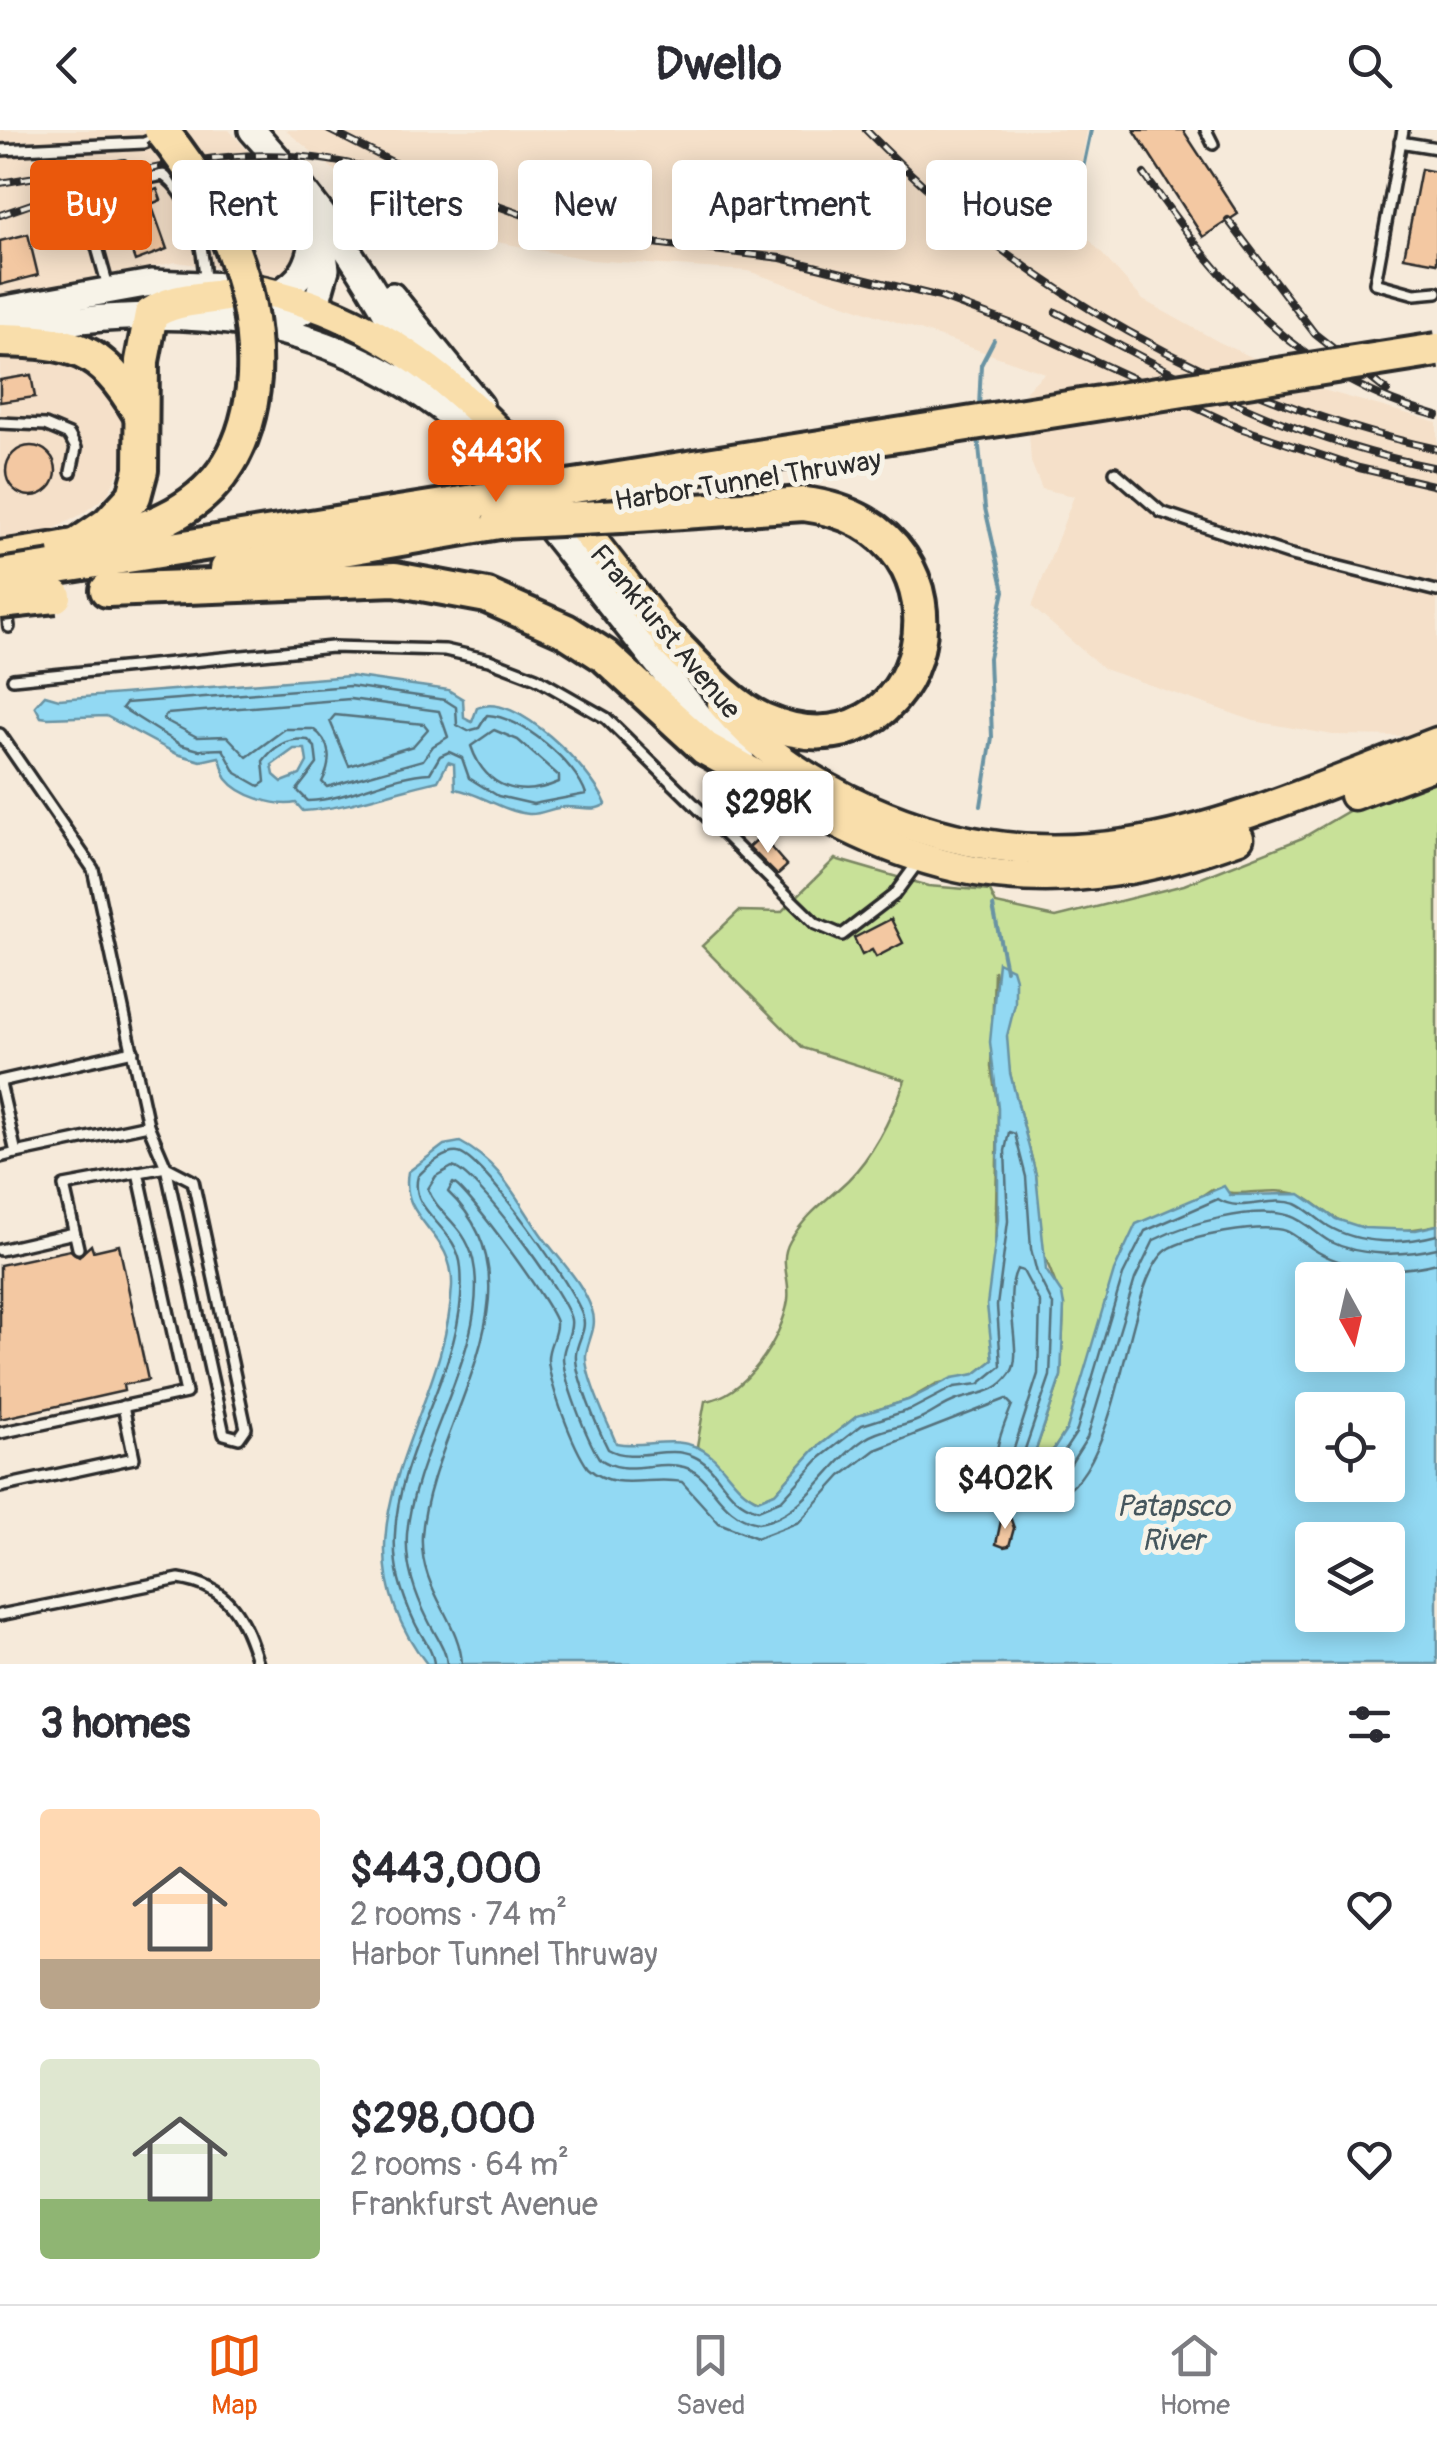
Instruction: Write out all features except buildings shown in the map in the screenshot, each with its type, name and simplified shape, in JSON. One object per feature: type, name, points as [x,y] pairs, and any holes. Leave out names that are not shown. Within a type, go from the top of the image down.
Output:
[{"type":"highway","points":[[58,565],[142,530],[208,492],[237,454],[247,428],[254,377],[250,308],[236,254],[206,191],[161,130]]},
{"type":"highway","points":[[5,615],[134,496],[141,470],[142,361],[151,314],[179,299],[256,301]]},
{"type":"highway","points":[[0,340],[55,341],[84,350],[120,379],[139,412]]},
{"type":"highway","name":"Harbor Tunnel Thruway","points":[[609,501],[828,457],[1437,350]]},
{"type":"highway","name":"Harbor Tunnel Thruway","points":[[828,457],[1437,370]]},
{"type":"highway","points":[[0,576],[58,565],[490,511],[609,501],[804,504],[832,508],[866,522],[889,542],[905,565],[920,606],[918,652],[898,693],[874,715],[834,730],[780,726],[743,710],[670,640]]},
{"type":"highway","points":[[106,590],[490,511]]},
{"type":"highway","points":[[0,560],[58,565],[106,590],[363,579],[422,581],[487,596],[566,631],[605,656],[705,748],[771,784]]},
{"type":"main road","points":[[252,130],[451,365],[483,428]]},
{"type":"main road","points":[[316,210],[326,269],[316,304],[292,317],[256,315],[256,301],[292,286],[309,263],[316,210]]},
{"type":"main road","points":[[316,210],[395,325],[406,350]]},
{"type":"main road","name":"Frankfurst Avenue","points":[[0,310],[109,290],[206,283],[256,301],[316,304],[406,350],[483,428],[753,736],[842,797],[884,816],[974,843],[1096,848],[1210,828],[1437,742]]},
{"type":"main road","name":"Frankfurst Avenue","points":[[256,301],[298,336],[377,371],[483,428],[708,727],[771,784],[830,822],[919,861],[1016,877],[1118,872],[1216,846],[1437,764]]},
{"type":"main road","points":[[0,332],[110,315],[151,314]]},
{"type":"main road","points":[[884,816],[910,834],[919,861],[932,850],[1032,861],[1065,858],[1096,848]]},
{"type":"lane","points":[[0,150],[144,143],[176,130]]},
{"type":"lane","points":[[1206,130],[1212,144]]},
{"type":"lane","points":[[1402,130],[1376,283],[1415,294],[1437,292]]},
{"type":"lane","points":[[1400,142],[1437,148]]},
{"type":"lane","points":[[109,290],[88,215],[96,202],[133,180],[163,175],[178,184],[194,221],[206,283]]},
{"type":"lane","points":[[0,423],[45,425],[69,434],[76,448],[71,472]]},
{"type":"lane","points":[[1116,472],[1161,512],[1288,554],[1437,591]]},
{"type":"lane","points":[[0,560],[5,615]]},
{"type":"lane","points":[[12,680],[332,647],[384,645],[444,650],[536,678],[606,718],[816,924],[842,935],[894,894],[919,861]]},
{"type":"lane","points":[[0,734],[93,870],[148,1125],[166,1167],[224,1434],[238,1438],[246,1428],[193,1181],[166,1167],[64,1186],[78,1248]]},
{"type":"lane","points":[[16,1153],[0,1082],[133,1051]]},
{"type":"lane","points":[[0,1157],[148,1125]]},
{"type":"lane","points":[[0,1433],[186,1393],[138,1172]]},
{"type":"lane","points":[[0,1250],[74,1233]]},
{"type":"lane","points":[[0,1487],[134,1458],[123,1406]]},
{"type":"lane","points":[[0,1615],[178,1578],[198,1581],[235,1605],[258,1664]]},
{"type":"shaded area","points":[[0,130],[229,130],[256,160],[172,160],[172,250],[302,250],[301,263],[286,277],[176,262],[0,298]]},
{"type":"shaded area","points":[[285,130],[1087,130],[1082,160],[926,160],[926,250],[1087,250],[1087,237],[1143,300],[1219,342],[1323,390],[1437,422],[1437,728],[1414,736],[1333,735],[1254,721],[1104,669],[1032,607],[1074,496],[1042,489],[1031,462],[1026,390],[1045,373],[748,271],[592,260],[539,250],[652,250],[652,160],[518,160],[518,246],[498,242],[498,160],[333,160],[333,169]]},
{"type":"shaded area","points":[[26,351],[80,364],[110,392],[125,432],[123,464],[107,495],[82,514],[52,530],[0,545],[0,353]]},
{"type":"green space","points":[[1437,779],[1437,1225],[1399,1230],[1360,1228],[1337,1219],[1297,1194],[1212,1189],[1123,1249],[1067,1429],[1054,1449],[1031,1465],[1061,1376],[1064,1305],[1041,1247],[1036,1175],[1010,1073],[994,970],[991,1067],[998,1108],[993,1360],[975,1374],[936,1384],[908,1400],[857,1416],[814,1450],[775,1493],[759,1500],[741,1489],[697,1446],[705,1401],[734,1389],[747,1377],[778,1332],[788,1300],[785,1256],[790,1241],[866,1158],[889,1120],[905,1080],[803,1048],[702,946],[739,911],[781,912],[835,859],[928,886],[990,891],[996,904],[1056,917],[1184,885],[1302,838],[1352,809]]},
{"type":"water","points":[[350,676],[448,690],[463,699],[464,718],[472,722],[477,708],[493,705],[531,721],[569,754],[606,804],[534,814],[519,812],[455,789],[454,764],[448,762],[438,781],[355,803],[303,811],[296,803],[269,802],[240,790],[227,779],[219,757],[201,761],[177,754],[106,716],[41,717],[35,706],[45,695],[59,699]],"holes":[[[294,749],[305,749],[307,762],[300,775],[282,782],[274,775],[272,765]]]},
{"type":"water","name":"Patapsco River","points":[[998,962],[1012,969],[1015,979],[1015,1004],[1007,1036],[1010,1073],[1036,1175],[1046,1270],[1062,1294],[1064,1306],[1061,1376],[1031,1464],[1054,1449],[1067,1429],[1114,1271],[1136,1224],[1224,1186],[1230,1195],[1300,1194],[1336,1219],[1364,1228],[1416,1230],[1437,1225],[1437,1664],[427,1664],[398,1615],[386,1568],[387,1521],[398,1475],[445,1335],[452,1286],[445,1252],[411,1203],[408,1172],[444,1145],[460,1142],[486,1160],[506,1182],[587,1299],[594,1322],[586,1363],[616,1443],[674,1442],[704,1450],[758,1500],[775,1493],[814,1450],[857,1416],[908,1400],[952,1378],[975,1374],[993,1360],[987,1305],[998,1220],[998,1108],[990,1042]]},
{"type":"waterway","points":[[1085,160],[1091,130]]},
{"type":"waterway","points":[[979,407],[981,365],[994,340]]},
{"type":"waterway","points":[[978,436],[985,508],[1004,591],[989,658],[992,737],[981,806]]},
{"type":"waterway","points":[[993,906],[1006,970]]},
{"type":"railway","points":[[329,130],[436,184],[546,223],[636,241],[781,258],[940,297],[1026,329],[1240,428],[1359,468],[1437,486]]},
{"type":"railway","points":[[866,130],[926,188],[990,241],[1128,332],[1278,401],[1357,428],[1437,449]]},
{"type":"railway","points":[[0,215],[97,183],[193,161],[291,156],[333,161]]},
{"type":"railway","points":[[1144,174],[1235,290],[1269,323],[1345,378],[1389,400],[1437,416]]},
{"type":"railway","points":[[0,183],[30,178]]},
{"type":"railway","points":[[1228,220],[1315,334],[1387,391]]},
{"type":"railway","points":[[1056,312],[1195,384],[1286,424],[1384,456],[1437,468]]}]
